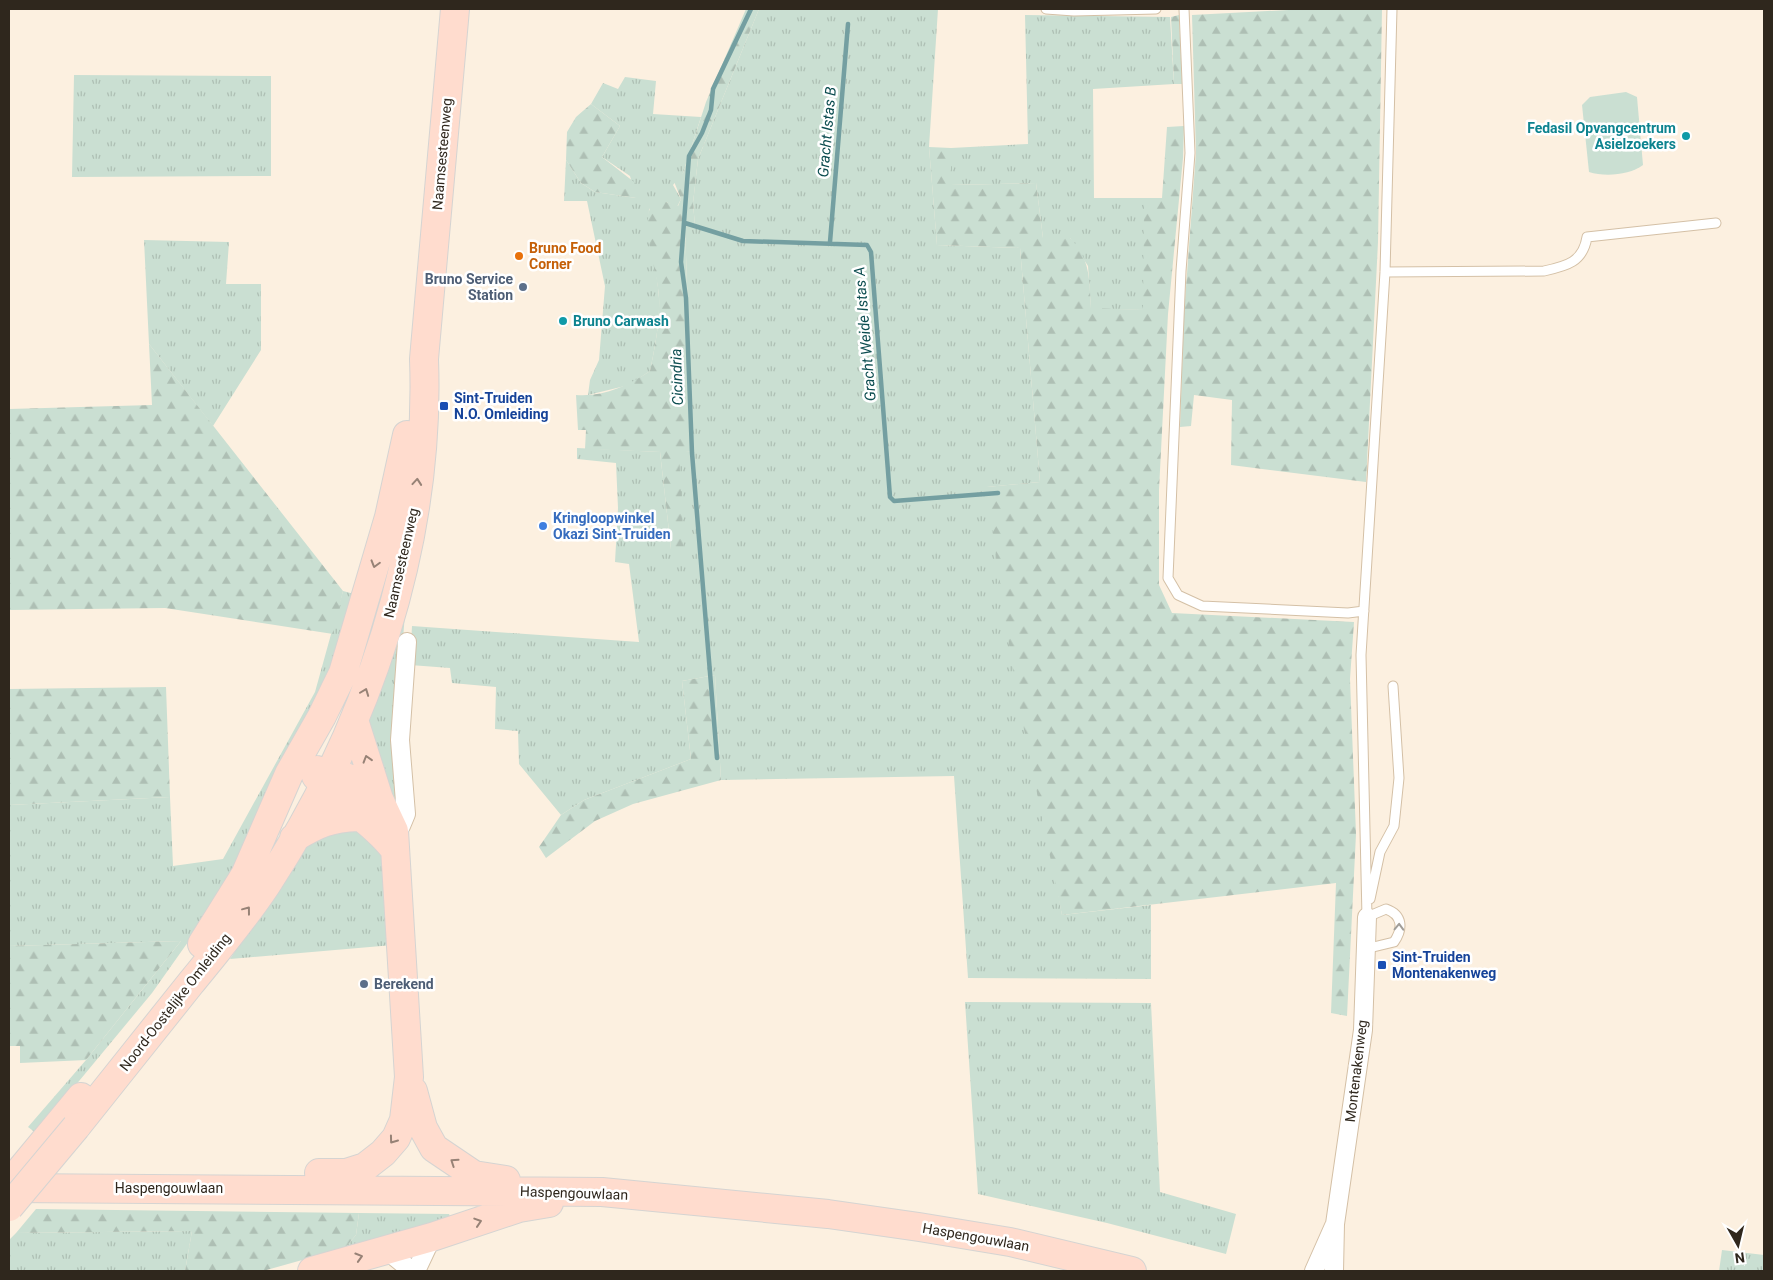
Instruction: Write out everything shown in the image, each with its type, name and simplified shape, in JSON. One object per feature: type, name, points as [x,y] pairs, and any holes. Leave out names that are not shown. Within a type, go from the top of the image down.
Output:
[{"type":"main road","name":"Naamsesteenweg","points":[[289,774],[322,716],[342,673],[389,517],[424,359],[455,9]]},
{"type":"main road","name":"Naamsesteenweg","points":[[324,777],[354,720],[400,599],[416,492],[426,399],[424,359]]},
{"type":"main road","points":[[324,777],[342,673]]},
{"type":"main road","points":[[276,1188],[299,1176],[317,1173],[346,1173],[366,1167],[383,1153],[396,1138],[404,1120],[409,1077],[391,839],[354,720]]},
{"type":"main road","name":"Noord-Oostelijke Omleiding","points":[[9,1207],[201,946],[245,875],[289,774]]},
{"type":"main road","points":[[324,777],[358,816],[391,839]]},
{"type":"main road","points":[[245,875],[254,866],[284,806],[295,793],[324,777],[357,782],[379,799]]},
{"type":"main road","name":"Noord-Oostelijke Omleiding","points":[[9,1186],[66,1127],[266,885],[294,838],[324,777]]},
{"type":"main road","points":[[294,838],[334,818],[358,816]]},
{"type":"main road","points":[[409,1077],[423,1128],[434,1148],[474,1175],[516,1182],[560,1182],[602,1192]]},
{"type":"main road","name":"Haspengouwlaan","points":[[9,1186],[602,1192],[828,1214],[919,1227],[1010,1242],[1132,1271]]},
{"type":"main road","points":[[312,1271],[432,1237],[519,1208],[602,1192]]},
{"type":"street","points":[[391,839],[401,826],[406,814],[400,740],[407,642]]},
{"type":"street","name":"Montenakenweg","points":[[1334,1271],[1335,1224],[1363,1030],[1367,917]]},
{"type":"street","name":"Montenakenweg","points":[[1314,1271],[1335,1224]]},
{"type":"street","points":[[416,1271],[432,1237]]},
{"type":"street","points":[[385,1249],[412,1271]]},
{"type":"lane","points":[[1046,9],[1074,11],[1156,9]]},
{"type":"lane","points":[[1184,9],[1190,153],[1180,290],[1168,578],[1178,595],[1202,606],[1348,613],[1364,611]]},
{"type":"lane","points":[[1367,917],[1361,655],[1385,272],[1392,9]]},
{"type":"lane","points":[[1385,272],[1544,271],[1567,266],[1585,251],[1587,237],[1716,223]]},
{"type":"lane","points":[[1367,917],[1380,852],[1394,826],[1399,778],[1393,686]]},
{"type":"lane","points":[[1365,949],[1394,942],[1401,928],[1400,920],[1395,912],[1386,909],[1376,911],[1367,917]]},
{"type":"green space","points":[[746,9],[759,9],[698,159],[693,203],[695,226],[685,228],[693,451],[679,453],[684,549],[680,551],[671,549],[660,452],[585,449],[586,430],[578,430],[576,395],[596,394],[615,389],[650,371],[659,316],[658,285],[648,237],[649,213],[652,201],[666,202],[678,206],[681,199],[673,179],[683,173],[706,102]]},
{"type":"green space","points":[[759,9],[938,9],[929,147],[937,245],[1020,248],[1040,482],[987,487],[1062,915],[1151,905],[1151,979],[968,978],[954,776],[721,780],[715,675],[682,681],[691,759],[584,800],[561,815],[519,764],[518,731],[495,729],[496,687],[452,683],[450,668],[410,665],[412,626],[639,642],[629,564],[615,562],[618,508],[616,463],[577,459],[577,448],[660,452],[671,549],[679,452],[693,451],[685,227],[695,226],[693,203],[698,159]]},
{"type":"green space","points":[[1307,9],[1382,9],[1378,242],[1366,482],[1231,465],[1232,400],[1194,395],[1191,426],[1180,427],[1184,314],[1196,153],[1192,15]]},
{"type":"green space","points":[[1025,15],[1170,17],[1174,84],[1093,89],[1094,198],[1144,198],[1144,310],[1091,309],[1088,266],[1070,238],[1043,238],[1036,183],[951,185],[951,148],[1028,144]]},
{"type":"green space","points":[[1179,15],[1182,84],[1174,84],[1171,17]]},
{"type":"green space","points":[[74,75],[271,76],[271,176],[72,177]]},
{"type":"green space","points":[[625,77],[656,81],[653,114],[701,117],[683,173],[673,185],[681,199],[677,207],[666,202],[649,209],[659,298],[657,334],[650,371],[629,385],[588,395],[590,380],[599,360],[605,286],[587,201],[564,201],[566,160],[581,183],[595,192],[636,198],[630,176],[602,157],[620,126],[591,104],[603,83],[618,89]]},
{"type":"green space","points":[[1626,92],[1637,97],[1643,165],[1631,171],[1617,174],[1595,174],[1589,172],[1582,105],[1590,97]]},
{"type":"green space","points":[[591,104],[620,126],[602,157],[638,185],[636,198],[595,192],[581,183],[566,160],[567,132],[576,117]]},
{"type":"green space","points":[[1184,126],[1183,158],[1168,314],[1159,490],[1159,585],[1172,613],[1354,622],[1350,679],[1356,834],[1347,1016],[1331,1013],[1336,883],[1062,915],[1015,685],[986,487],[1040,482],[1020,248],[937,245],[929,147],[951,148],[951,185],[1036,183],[1043,238],[1070,238],[1077,246],[1088,270],[1091,308],[1143,310],[1144,198],[1162,198],[1167,127]]},
{"type":"green space","points":[[144,240],[229,242],[226,284],[261,284],[261,350],[213,426],[149,344]]},
{"type":"green space","points":[[149,344],[343,591],[333,634],[165,608],[9,610],[9,409],[152,405]]},
{"type":"green space","points":[[343,591],[358,595],[321,703],[251,846],[205,918],[152,993],[36,1133],[28,1127],[86,1060],[181,941],[9,946],[9,805],[170,797],[173,866],[223,859],[315,692]]},
{"type":"green space","points":[[405,613],[395,744],[399,816],[365,722]]},
{"type":"green space","points":[[715,675],[721,780],[633,804],[595,821],[546,858],[539,847],[561,815],[584,800],[691,759],[682,681]]},
{"type":"green space","points":[[166,687],[170,797],[9,805],[9,689]]},
{"type":"green space","points":[[354,824],[384,845],[393,945],[230,959],[310,836]]},
{"type":"green space","points":[[181,941],[86,1060],[20,1063],[20,1046],[9,1046],[9,946]]},
{"type":"green space","points":[[965,1002],[1151,1003],[1160,1192],[1236,1214],[1226,1254],[1107,1223],[978,1194]]},
{"type":"green space","points":[[36,1209],[359,1213],[356,1235],[345,1248],[263,1271],[185,1271],[192,1231],[16,1233]]},
{"type":"green space","points":[[359,1213],[449,1214],[452,1221],[345,1248],[356,1235]]},
{"type":"green space","points":[[192,1231],[185,1271],[9,1271],[9,1240],[16,1233]]},
{"type":"green space","points":[[1722,1250],[1764,1255],[1764,1271],[1719,1271]]},
{"type":"waterway","name":"Cicindria","points":[[717,758],[692,453],[686,298],[681,262],[689,156],[702,133],[711,110],[713,89],[751,9]]},
{"type":"waterway","name":"Gracht Istas B","points":[[830,242],[848,24]]},
{"type":"waterway","name":"Gracht Weide Istas A","points":[[685,223],[743,241],[867,245],[871,252],[890,497],[894,501],[998,493]]},
{"type":"place","name":"Fedasil Opvangcentrum Asielzoekers","points":[[1686,136]]},
{"type":"place","name":"Bruno Food Corner","points":[[519,256]]},
{"type":"place","name":"Bruno Service Station","points":[[523,287]]},
{"type":"place","name":"Bruno Carwash","points":[[563,321]]},
{"type":"place","name":"Sint-Truiden N.O. Omleiding","points":[[444,406]]},
{"type":"place","name":"Kringloopwinkel Okazi Sint-Truiden","points":[[543,526]]},
{"type":"place","name":"Sint-Truiden Montenakenweg","points":[[1382,965]]},
{"type":"place","name":"Berekend","points":[[364,984]]}]
